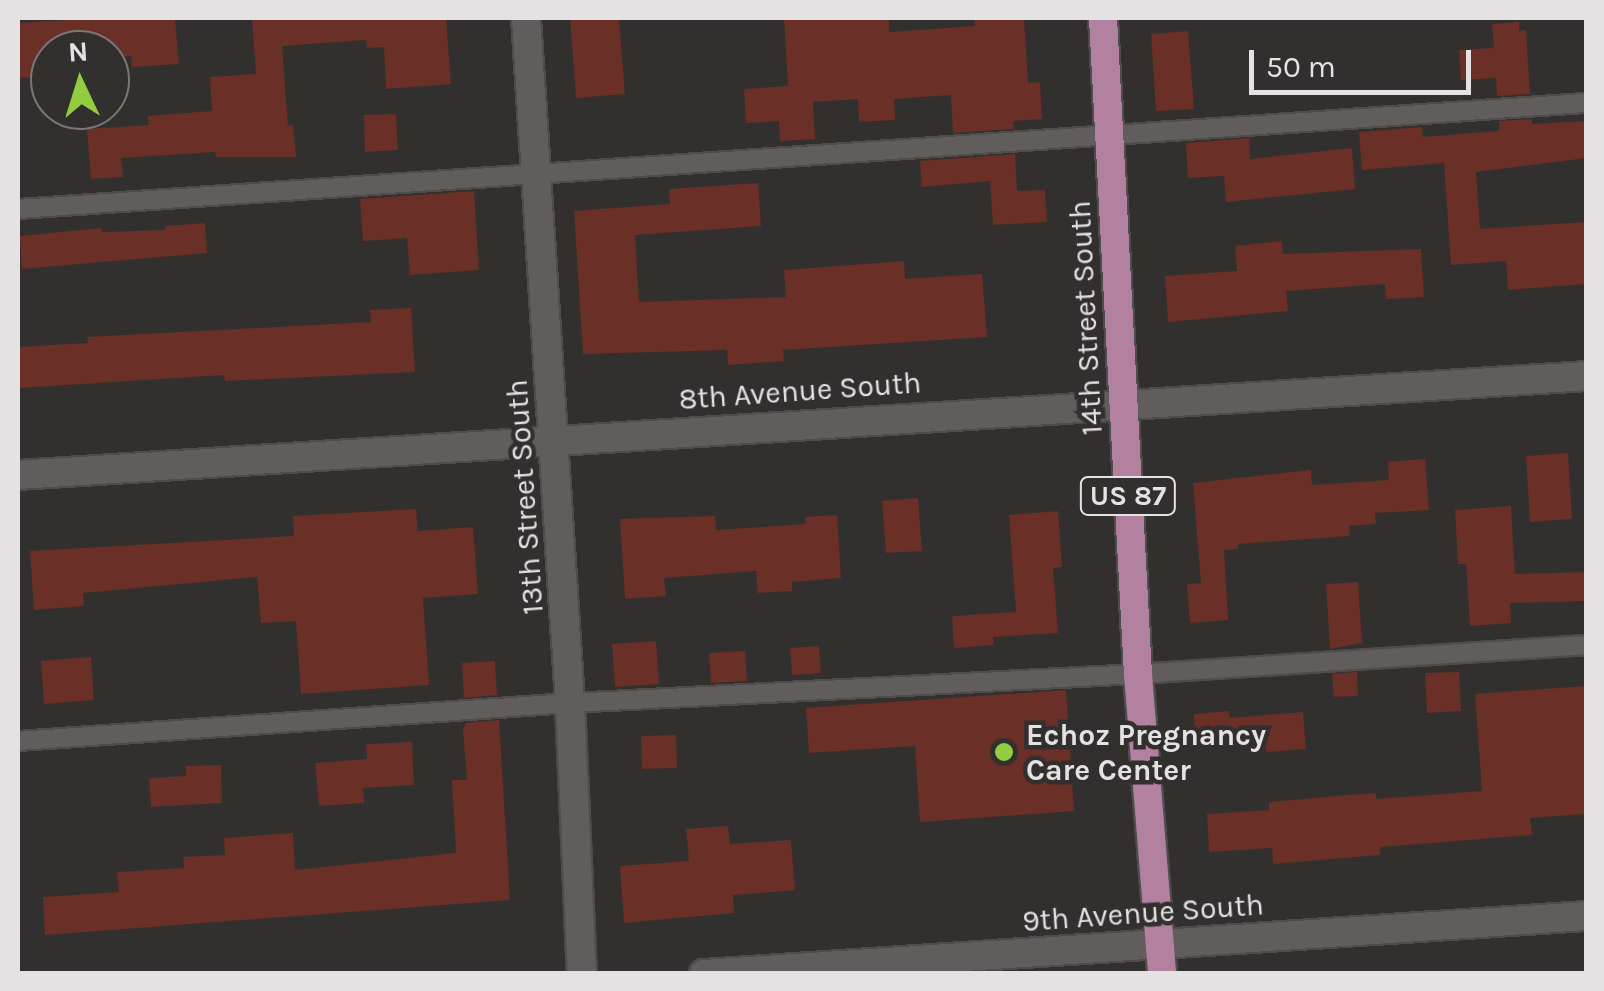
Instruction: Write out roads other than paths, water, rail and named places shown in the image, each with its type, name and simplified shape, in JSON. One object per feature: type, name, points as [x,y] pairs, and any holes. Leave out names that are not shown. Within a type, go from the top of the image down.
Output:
[{"type":"main road","name":"14th Street South","points":[[1103,18],[1138,674],[1162,974]]},
{"type":"street","name":"13th Street South","points":[[526,18],[570,703],[582,974]]},
{"type":"street","name":"8th Avenue South","points":[[18,474],[1586,376]]},
{"type":"street","name":"9th Avenue South","points":[[704,974],[1586,916]]},
{"type":"lane","points":[[18,209],[1586,103]]},
{"type":"lane","points":[[18,741],[570,703],[1138,674],[1586,645]]},
{"type":"place","name":"Echoz Pregnancy Care Center","points":[[1004,752]]}]
